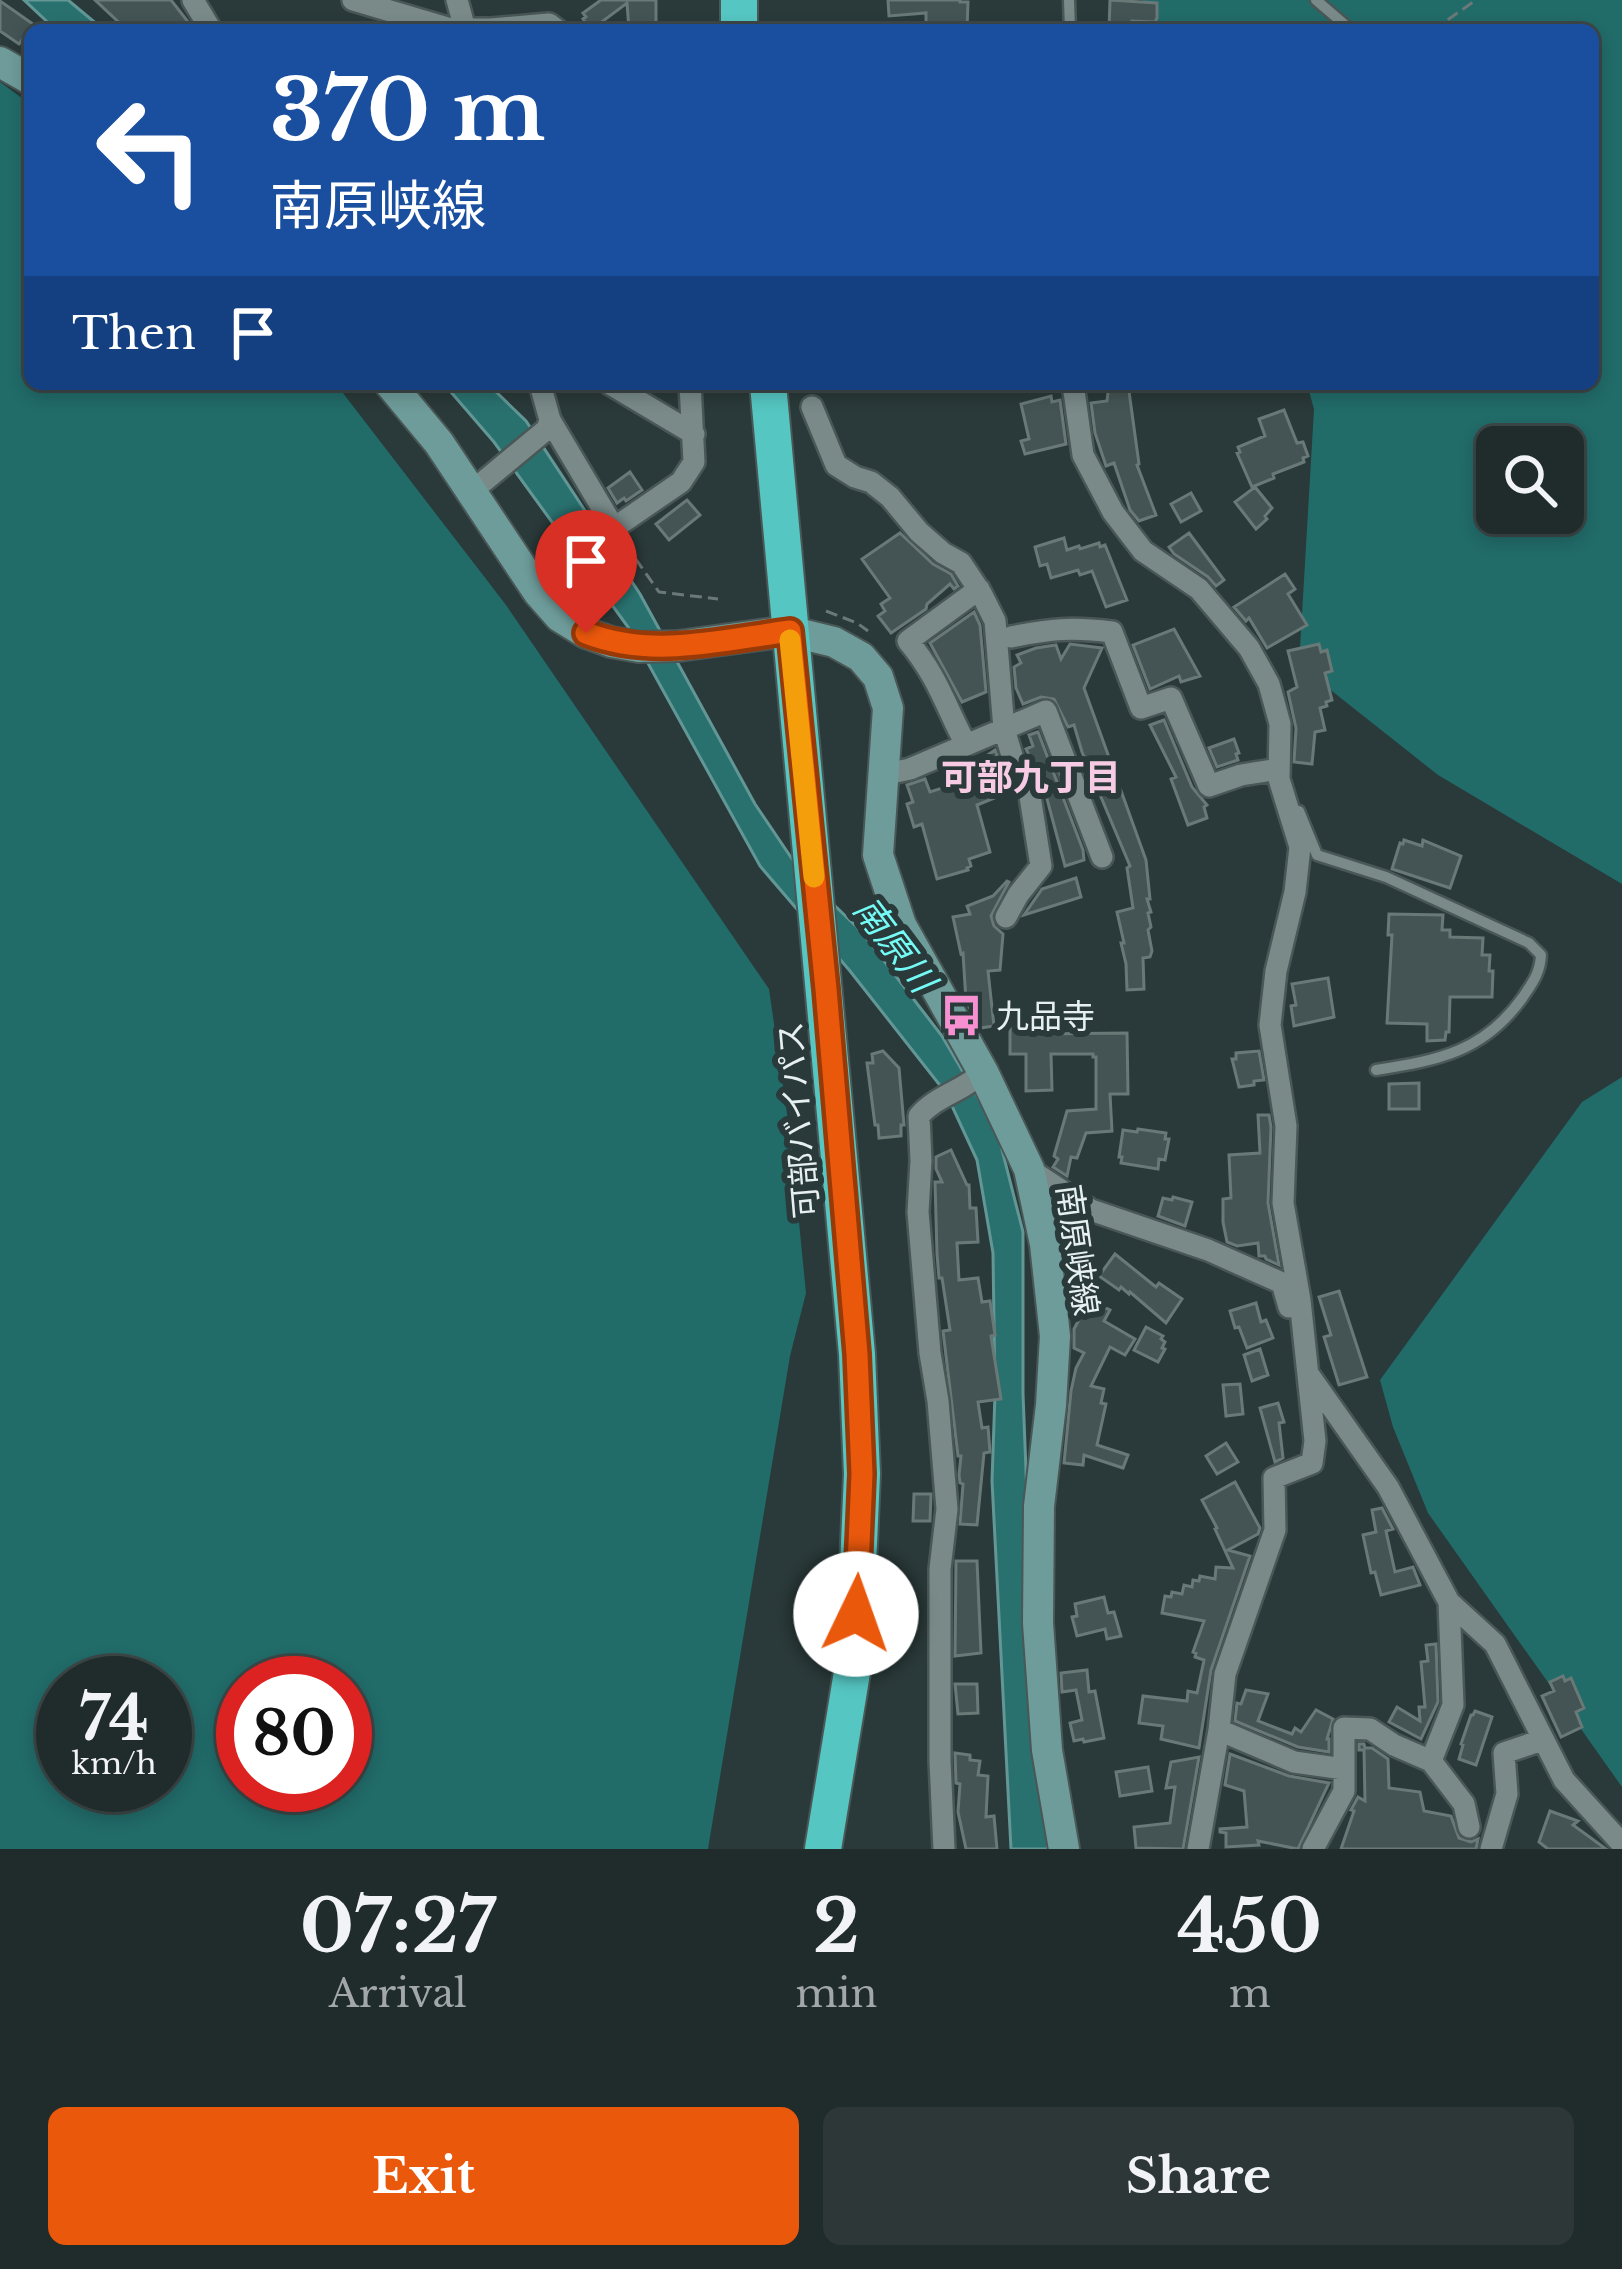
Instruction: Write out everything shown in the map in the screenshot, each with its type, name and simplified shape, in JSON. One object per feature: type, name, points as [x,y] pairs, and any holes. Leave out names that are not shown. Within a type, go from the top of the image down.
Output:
[{"type":"highway","name":"可部バイパス","points":[[769,390],[826,989],[857,1354],[862,1474],[854,1660],[823,1849]]},
{"type":"main road","name":"南原峡線","points":[[395,390],[439,443],[538,592],[560,617],[586,633],[639,647],[790,631],[834,642],[861,657],[878,677],[888,708],[878,855],[901,925],[1030,1169],[1045,1244],[1054,1336],[1039,1506],[1038,1624],[1047,1750],[1064,1849]]},
{"type":"street","points":[[353,0],[437,24]]},
{"type":"street","points":[[519,24],[552,18]]},
{"type":"street","points":[[541,390],[545,428],[614,528],[682,482],[694,462],[690,390]]},
{"type":"street","points":[[624,390],[694,434]]},
{"type":"street","points":[[1074,390],[1083,455],[1113,512],[1143,551],[1199,589],[1249,648],[1269,684],[1280,724],[1279,774],[1300,847],[1270,1025],[1286,1126],[1283,1203],[1305,1339],[1315,1441],[1312,1463],[1274,1478],[1275,1529],[1226,1674],[1198,1849]]},
{"type":"street","points":[[812,406],[836,465],[871,482],[919,532],[961,563],[994,621],[1004,729],[1029,790],[1041,866],[1006,917]]},
{"type":"street","points":[[471,492],[545,428]]},
{"type":"street","points":[[966,745],[931,669],[908,641],[979,589]]},
{"type":"street","points":[[1011,638],[1073,627],[1112,632],[1141,708],[1171,698],[1209,786],[1241,775],[1279,774]]},
{"type":"street","points":[[881,776],[910,769],[1046,711],[1102,857]]},
{"type":"street","points":[[944,1849],[939,1589],[946,1509],[918,1212],[920,1116],[929,1104],[978,1077]]},
{"type":"street","points":[[1030,1169],[1091,1210],[1208,1250],[1282,1283],[1297,1334],[1305,1339]]},
{"type":"street","points":[[1308,1375],[1388,1487],[1449,1602],[1495,1644],[1564,1780],[1622,1844]]},
{"type":"street","points":[[1431,1761],[1453,1705],[1449,1602]]},
{"type":"street","points":[[1312,1849],[1344,1791],[1344,1728],[1370,1729],[1431,1761],[1464,1804],[1469,1827]]},
{"type":"street","points":[[1220,1730],[1294,1762],[1344,1769]]},
{"type":"street","points":[[1491,1849],[1508,1794],[1504,1753],[1542,1740]]},
{"type":"lane","points":[[1316,0],[1345,24]]},
{"type":"lane","points":[[1279,774],[1317,855],[1386,877],[1529,943],[1541,955],[1540,973],[1513,1011],[1481,1040],[1450,1056],[1376,1070]]},
{"type":"path","points":[[1442,24],[1476,0]]},
{"type":"path","points":[[614,528],[659,592],[718,599]]},
{"type":"shaded area","points":[[24,0],[68,0],[97,24],[50,24]]},
{"type":"shaded area","points":[[1142,0],[1622,0],[1622,884],[1438,775],[1299,665],[1314,409],[1309,390],[1599,390],[1599,24],[1144,24]]},
{"type":"shaded area","points":[[0,82],[24,100],[24,390],[341,390],[506,605],[769,989],[806,1293],[790,1356],[708,1849],[0,1849]]},
{"type":"shaded area","points":[[449,390],[494,390],[526,421],[640,594],[755,804],[803,875],[861,931],[942,1036],[997,1130],[1023,1232],[1023,1394],[1033,1650],[1048,1849],[1011,1849],[992,1481],[993,1253],[977,1160],[946,1093],[760,866],[628,627],[494,442]]},
{"type":"shaded area","points":[[1622,1077],[1622,1787],[1428,1513],[1393,1427],[1380,1380],[1582,1102]]},
{"type":"building","points":[[95,0],[171,0],[189,23],[188,24],[121,24]]},
{"type":"building","points":[[601,0],[656,0],[656,24],[629,24],[627,3],[599,24],[587,24],[583,13]]},
{"type":"building","points":[[888,0],[968,2],[967,24],[926,24],[926,13],[889,16]]},
{"type":"building","points":[[1110,0],[1157,3],[1155,22],[1109,24]]},
{"type":"building","points":[[0,1],[33,24],[24,24],[19,44],[0,31]]},
{"type":"building","points":[[1108,390],[1129,390],[1137,465],[1156,515],[1139,521],[1130,510],[1114,463],[1106,466],[1095,433],[1091,403],[1107,401]]},
{"type":"building","points":[[1051,396],[1052,402],[1060,400],[1066,444],[1025,454],[1021,441],[1029,439],[1021,404]]},
{"type":"building","points":[[1284,410],[1297,443],[1303,442],[1308,456],[1252,487],[1238,447],[1265,436],[1259,419]]},
{"type":"building","points":[[630,472],[642,490],[617,503],[608,488]]},
{"type":"building","points":[[1255,487],[1272,508],[1256,529],[1235,502]]},
{"type":"building","points":[[1191,493],[1201,511],[1181,522],[1171,504]]},
{"type":"building","points":[[687,500],[700,515],[669,540],[656,524]]},
{"type":"building","points":[[900,533],[951,574],[958,586],[954,589],[950,584],[926,609],[891,633],[878,616],[885,611],[881,604],[890,598],[862,559]]},
{"type":"building","points":[[1189,533],[1224,580],[1216,586],[1169,547]]},
{"type":"building","points":[[1064,538],[1067,550],[1105,545],[1127,600],[1106,607],[1092,571],[1051,578],[1047,564],[1040,566],[1035,547]]},
{"type":"building","points":[[1285,574],[1295,589],[1288,594],[1307,625],[1267,648],[1249,618],[1246,621],[1234,607]]},
{"type":"building","points":[[974,612],[980,625],[986,692],[962,702],[930,643]]},
{"type":"building","points":[[1174,629],[1200,676],[1181,682],[1179,676],[1150,689],[1133,645]]},
{"type":"building","points":[[1070,644],[1102,648],[1084,688],[1146,860],[1152,951],[1143,958],[1144,989],[1127,990],[1117,912],[1133,908],[1130,866],[1074,725],[1068,727],[1054,699],[1041,697],[1023,704],[1016,688],[1014,667],[1021,663],[1017,655],[1056,645],[1061,659]]},
{"type":"building","points":[[1319,644],[1321,652],[1327,650],[1332,671],[1325,673],[1332,700],[1320,708],[1325,730],[1315,732],[1312,764],[1294,762],[1296,728],[1288,692],[1297,687],[1288,651]]},
{"type":"building","points":[[1164,720],[1192,787],[1207,805],[1207,818],[1188,825],[1171,779],[1176,777],[1150,725]]},
{"type":"building","points":[[1038,732],[1083,850],[1084,860],[1065,866],[1043,784],[1026,749],[1033,746],[1029,735]]},
{"type":"building","points":[[1234,739],[1238,760],[1217,767],[1209,748]]},
{"type":"building","points":[[995,750],[1012,791],[977,805],[990,852],[969,859],[968,870],[937,879],[922,824],[914,827],[907,785],[925,779],[930,792],[984,775],[976,763]]},
{"type":"building","points":[[1404,840],[1422,846],[1423,840],[1461,856],[1450,888],[1392,869]]},
{"type":"building","points":[[1076,878],[1081,897],[1024,915],[1042,889]]},
{"type":"building","points":[[1007,881],[991,916],[1003,934],[1000,970],[988,971],[994,1026],[980,1028],[966,1001],[963,953],[953,917],[970,914],[967,906],[993,896]]},
{"type":"building","points":[[1389,914],[1443,915],[1442,930],[1450,930],[1450,937],[1483,938],[1482,955],[1490,955],[1489,971],[1493,971],[1492,997],[1450,997],[1445,1040],[1427,1041],[1427,1024],[1387,1023]]},
{"type":"building","points":[[1328,978],[1334,1017],[1294,1026],[1292,984]]},
{"type":"building","points":[[1010,1028],[1033,1028],[1033,1034],[1127,1033],[1128,1094],[1110,1094],[1112,1131],[1086,1133],[1077,1158],[1071,1157],[1067,1176],[1053,1167],[1058,1159],[1054,1156],[1067,1111],[1096,1109],[1096,1057],[1051,1054],[1052,1090],[1026,1091],[1026,1054],[1010,1054]]},
{"type":"building","points":[[883,1051],[899,1068],[904,1125],[901,1136],[879,1138],[867,1063],[873,1063],[872,1054]]},
{"type":"building","points":[[1259,1051],[1264,1080],[1239,1087],[1232,1059],[1236,1053]]},
{"type":"building","points":[[1419,1083],[1419,1109],[1389,1109],[1389,1084]]},
{"type":"building","points":[[1258,1115],[1269,1115],[1271,1127],[1268,1203],[1279,1265],[1259,1256],[1258,1243],[1237,1246],[1227,1242],[1223,1222],[1223,1199],[1231,1198],[1229,1155],[1260,1153]]},
{"type":"building","points":[[1123,1130],[1166,1133],[1169,1139],[1158,1169],[1121,1163]]},
{"type":"building","points":[[951,1150],[969,1185],[970,1208],[976,1208],[978,1242],[957,1243],[959,1280],[978,1278],[982,1302],[990,1301],[1001,1399],[978,1402],[982,1428],[988,1427],[990,1452],[984,1453],[977,1525],[960,1524],[961,1456],[943,1331],[950,1330],[937,1254],[935,1182],[942,1182],[936,1157]]},
{"type":"building","points":[[1163,1198],[1192,1202],[1185,1226],[1158,1216]]},
{"type":"building","points":[[1115,1254],[1156,1287],[1159,1283],[1182,1299],[1166,1323],[1130,1292],[1099,1276]]},
{"type":"building","points":[[1339,1291],[1367,1377],[1339,1385],[1324,1337],[1331,1335],[1319,1297]]},
{"type":"building","points":[[1076,1294],[1110,1310],[1104,1321],[1135,1339],[1125,1355],[1110,1347],[1091,1386],[1104,1389],[1101,1403],[1106,1404],[1097,1445],[1128,1455],[1123,1468],[1084,1455],[1083,1465],[1064,1463],[1071,1391],[1084,1353],[1074,1348],[1074,1329],[1080,1318],[1072,1314]]},
{"type":"building","points":[[1256,1303],[1261,1322],[1266,1320],[1273,1338],[1247,1348],[1230,1311]]},
{"type":"building","points":[[1146,1327],[1163,1336],[1165,1349],[1158,1362],[1134,1350]]},
{"type":"building","points":[[1260,1349],[1268,1375],[1252,1381],[1244,1355]]},
{"type":"building","points":[[1240,1384],[1243,1414],[1226,1416],[1223,1385]]},
{"type":"building","points":[[1278,1403],[1284,1422],[1279,1423],[1283,1458],[1275,1462],[1260,1408]]},
{"type":"building","points":[[1226,1443],[1238,1462],[1217,1474],[1206,1456]]},
{"type":"building","points":[[1235,1482],[1260,1528],[1258,1534],[1228,1550],[1250,1556],[1211,1670],[1199,1748],[1161,1739],[1163,1726],[1139,1723],[1143,1696],[1187,1701],[1188,1691],[1197,1693],[1204,1660],[1193,1652],[1204,1621],[1162,1613],[1165,1596],[1182,1594],[1184,1585],[1192,1587],[1200,1576],[1215,1579],[1216,1567],[1233,1568],[1202,1500]]},
{"type":"building","points":[[914,1494],[931,1494],[930,1521],[913,1521]]},
{"type":"building","points":[[1382,1508],[1393,1529],[1386,1531],[1395,1572],[1413,1567],[1420,1585],[1381,1595],[1363,1535],[1376,1532],[1372,1510]]},
{"type":"building","points":[[956,1561],[977,1561],[981,1653],[955,1656]]},
{"type":"building","points":[[1104,1597],[1121,1636],[1107,1639],[1105,1629],[1077,1636],[1072,1617],[1077,1616],[1075,1604]]},
{"type":"building","points":[[1436,1644],[1438,1702],[1421,1739],[1389,1722],[1397,1707],[1420,1721],[1419,1707],[1425,1707],[1421,1662],[1428,1661],[1426,1645]]},
{"type":"building","points":[[1087,1670],[1104,1738],[1074,1741],[1070,1723],[1082,1720],[1076,1690],[1062,1692],[1061,1673]]},
{"type":"building","points":[[1563,1676],[1565,1681],[1571,1678],[1584,1708],[1576,1712],[1582,1727],[1561,1737],[1542,1696],[1554,1691],[1550,1682]]},
{"type":"building","points":[[955,1684],[977,1684],[978,1713],[958,1714]]},
{"type":"building","points":[[1246,1690],[1268,1694],[1258,1721],[1292,1734],[1295,1728],[1301,1732],[1316,1710],[1333,1719],[1329,1752],[1298,1747],[1235,1721],[1237,1703],[1241,1704]]},
{"type":"building","points":[[1475,1711],[1492,1717],[1476,1765],[1459,1759]]},
{"type":"building","points":[[1359,1744],[1388,1759],[1389,1788],[1420,1792],[1424,1811],[1451,1816],[1459,1838],[1478,1839],[1476,1849],[1341,1849],[1351,1810],[1358,1797],[1365,1801],[1364,1750],[1359,1750]]},
{"type":"building","points":[[955,1753],[980,1761],[978,1775],[988,1776],[986,1817],[994,1816],[997,1849],[966,1849],[958,1812]]},
{"type":"building","points":[[1230,1754],[1289,1776],[1329,1783],[1298,1849],[1258,1841],[1259,1845],[1226,1847],[1226,1833],[1220,1829],[1247,1827],[1244,1791],[1225,1785]]},
{"type":"building","points":[[1199,1757],[1183,1849],[1136,1848],[1134,1827],[1170,1823],[1175,1787],[1166,1788],[1171,1762]]},
{"type":"building","points":[[1148,1767],[1152,1791],[1120,1796],[1116,1772]]},
{"type":"building","points":[[1550,1811],[1578,1821],[1573,1825],[1606,1849],[1548,1849],[1539,1842]]},
{"type":"slow traffic","points":[[790,640],[814,877]]},
{"type":"place","name":"九品寺","points":[[962,1016]]},
{"type":"district","name":"可部九丁目","points":[[1031,777]]},
{"type":"route","points":[[586,633],[639,647],[790,631],[857,1354],[862,1474],[856,1614]]},
{"type":"water label","name":"南原川","points":[[895,944]]}]
